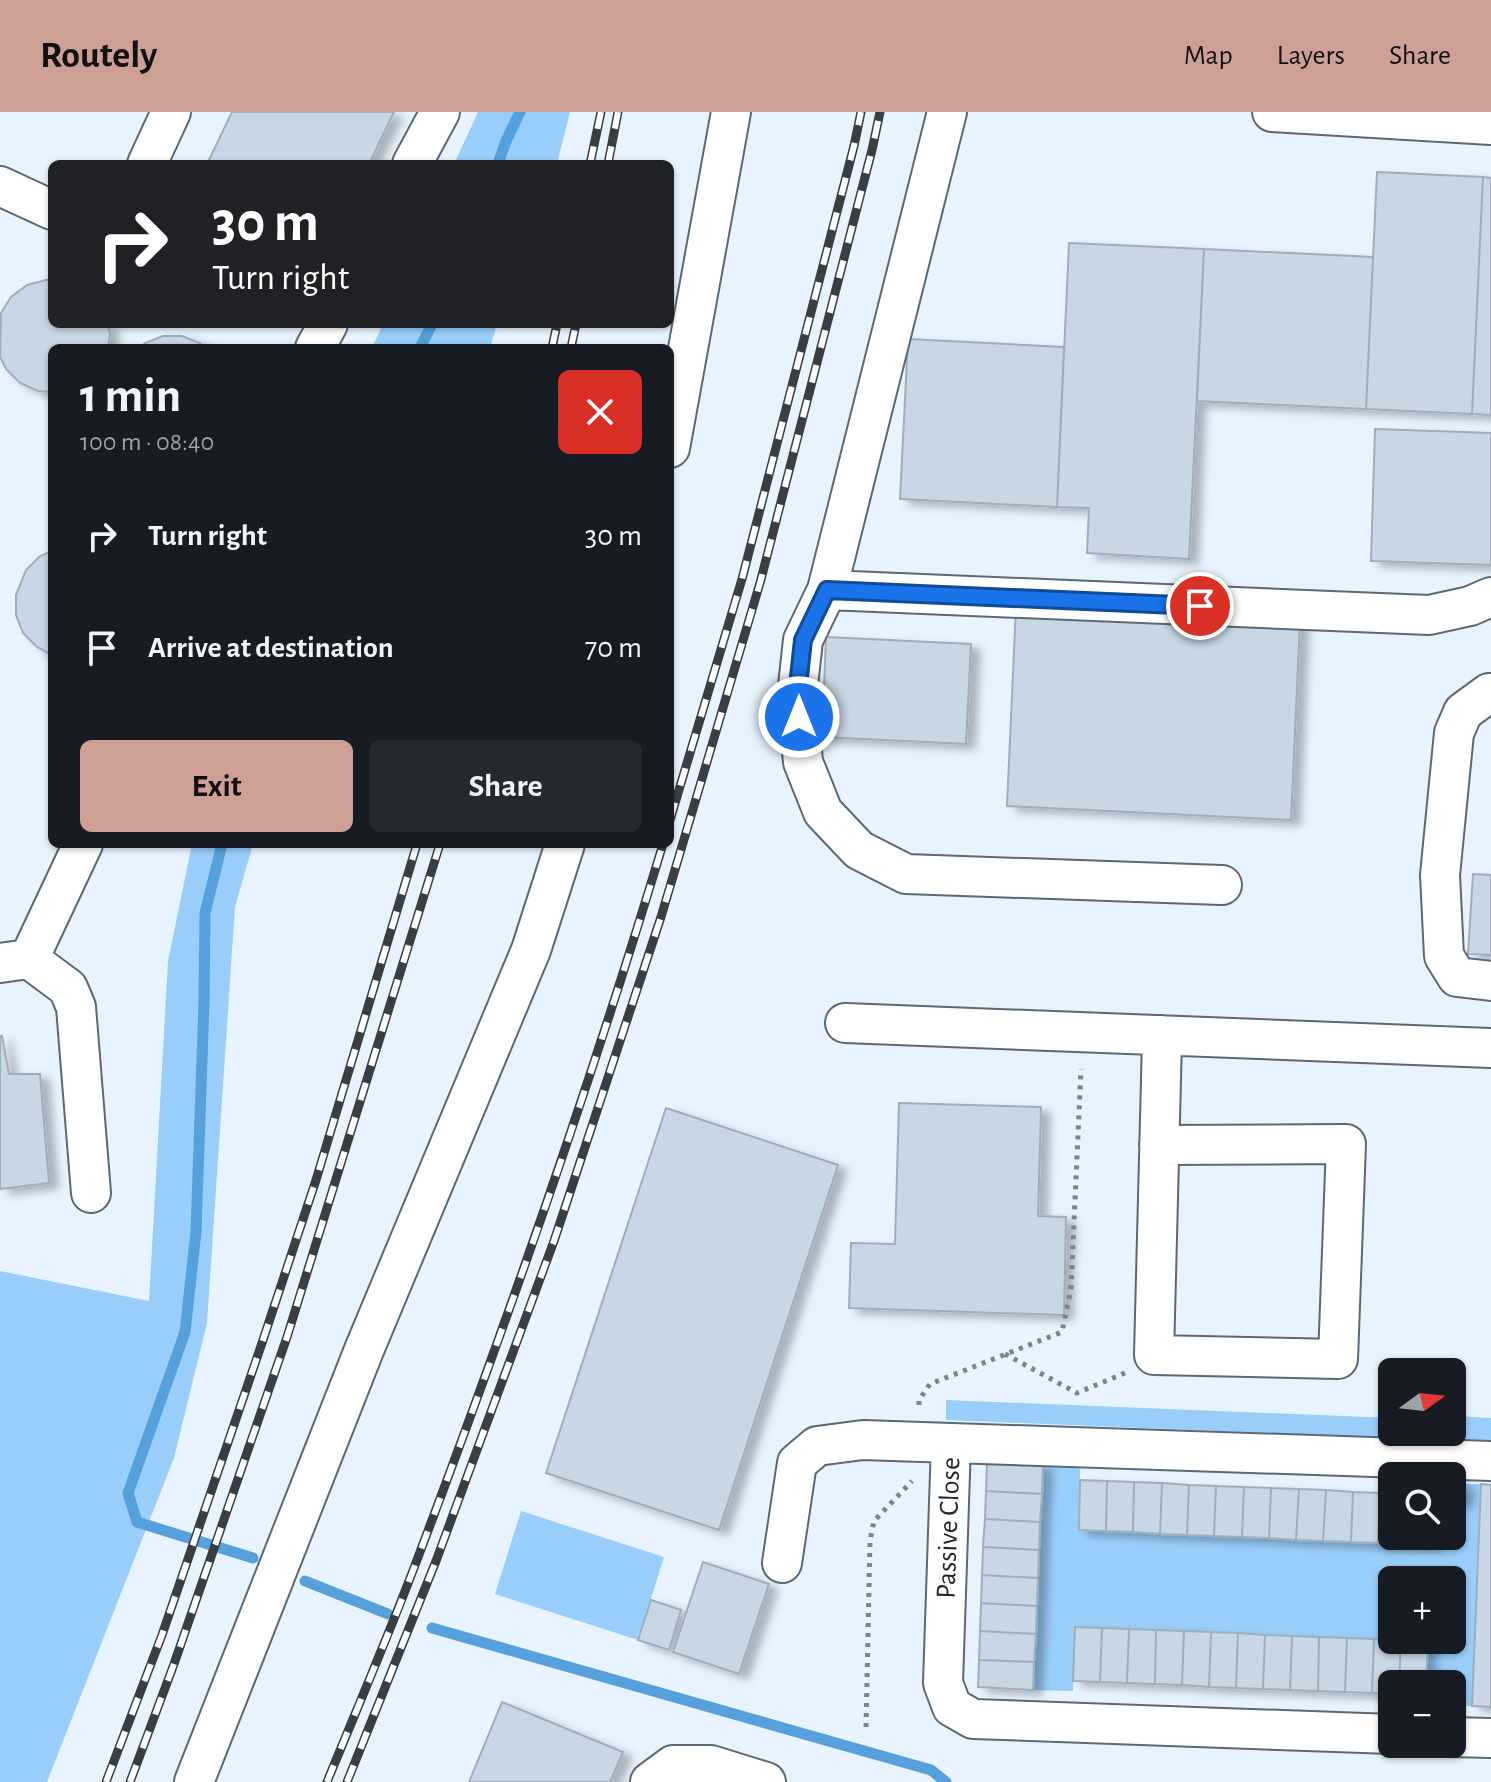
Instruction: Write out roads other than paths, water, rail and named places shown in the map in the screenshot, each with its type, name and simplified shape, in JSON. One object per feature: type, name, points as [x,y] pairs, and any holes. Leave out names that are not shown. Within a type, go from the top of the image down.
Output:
[{"type":"street","points":[[149,160],[171,112]]},
{"type":"street","points":[[414,160],[440,112]]},
{"type":"street","points":[[674,426],[731,112]]},
{"type":"street","points":[[947,112],[827,590],[803,640],[797,695],[803,762],[823,812],[859,850],[906,874],[1222,885]]},
{"type":"street","points":[[1272,112],[1491,125]]},
{"type":"street","points":[[0,186],[48,208]]},
{"type":"street","points":[[827,590],[1429,615],[1491,624]]},
{"type":"street","points":[[1429,615],[1470,606],[1491,597]]},
{"type":"street","points":[[1491,693],[1463,712],[1454,733],[1440,875],[1444,956],[1457,977],[1491,981]]},
{"type":"street","points":[[81,848],[15,961],[68,988],[76,1007],[91,1193]]},
{"type":"street","points":[[194,1782],[364,1350],[531,950],[564,848]]},
{"type":"street","points":[[845,1023],[1491,1048]]},
{"type":"street","points":[[1159,1145],[1346,1144],[1338,1359],[1154,1355],[1159,1145],[1162,1035]]},
{"type":"street","points":[[782,1563],[797,1463],[817,1446],[863,1440],[935,1443]]},
{"type":"street","name":"Passive Close","points":[[1378,1733],[973,1719],[952,1707],[943,1683],[935,1443],[1491,1461]]},
{"type":"street","points":[[1466,1737],[1491,1738]]},
{"type":"street","points":[[650,1782],[673,1765],[711,1765],[766,1782]]},
{"type":"waterway","points":[[499,160],[520,112]]},
{"type":"waterway","points":[[422,344],[430,328]]},
{"type":"waterway","points":[[221,848],[205,913],[196,1232],[185,1332],[128,1493],[137,1522],[253,1558]]},
{"type":"waterway","points":[[305,1581],[388,1614]]},
{"type":"waterway","points":[[432,1628],[931,1770],[946,1782]]},
{"type":"railway","points":[[591,160],[601,112]]},
{"type":"railway","points":[[609,160],[618,112]]},
{"type":"railway","points":[[674,807],[742,579],[861,112]]},
{"type":"railway","points":[[347,1782],[436,1561],[554,1241],[661,917],[760,583],[880,112]]},
{"type":"railway","points":[[553,344],[556,328]]},
{"type":"railway","points":[[572,344],[575,328]]},
{"type":"railway","points":[[106,1782],[162,1635],[262,1343],[316,1180],[416,848]]},
{"type":"railway","points":[[130,1782],[287,1337],[439,848]]},
{"type":"railway","points":[[327,1782],[409,1581],[517,1289],[578,1112],[662,848]]}]
